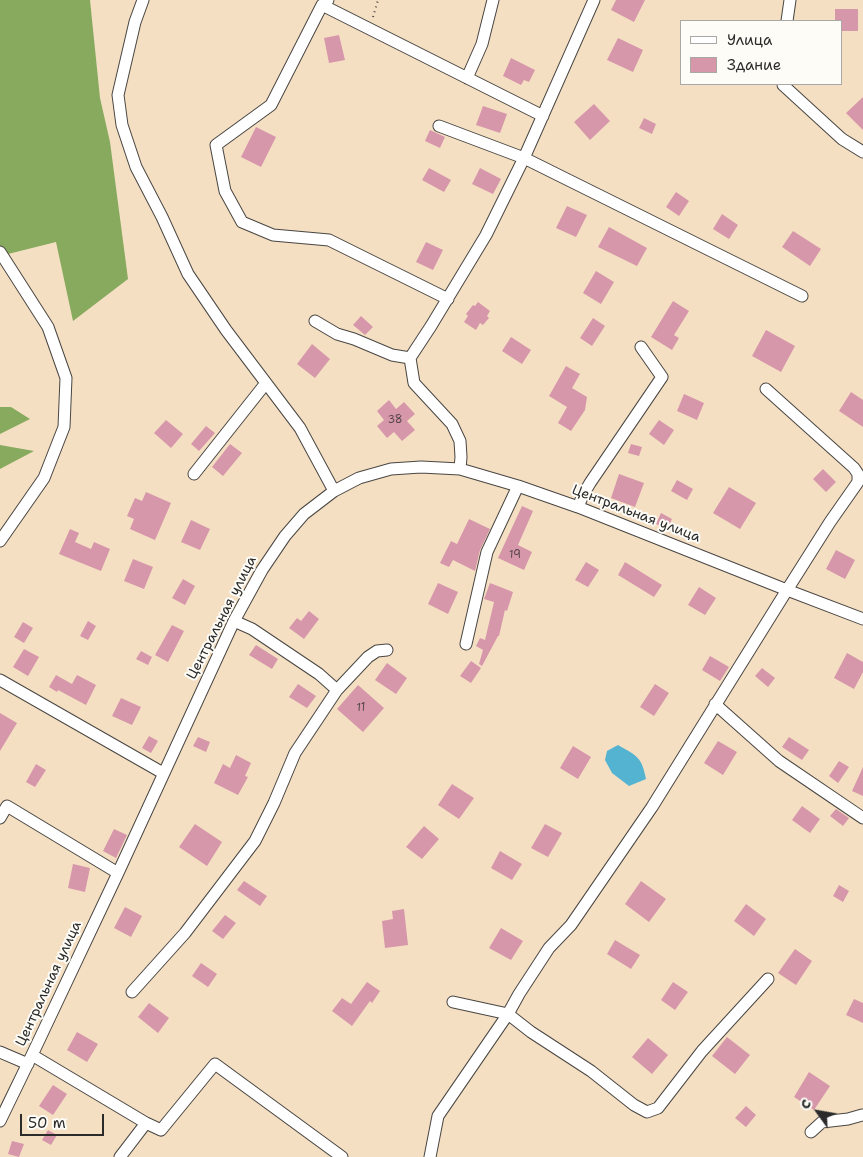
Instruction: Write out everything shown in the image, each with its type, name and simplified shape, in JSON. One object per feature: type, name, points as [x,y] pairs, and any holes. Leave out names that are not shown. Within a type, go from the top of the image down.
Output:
[{"type":"street","points":[[143,0],[134,22],[118,95],[122,125],[136,167],[162,217],[188,274],[226,330],[300,428],[334,491]]},
{"type":"street","points":[[467,78],[482,44],[494,0]]},
{"type":"street","points":[[460,469],[460,441],[452,424],[414,383],[410,358],[486,235],[524,158],[594,0]]},
{"type":"street","points":[[787,20],[790,0]]},
{"type":"street","points":[[448,299],[329,240],[273,235],[242,222],[225,191],[216,145],[271,105],[325,3],[369,29],[543,116]]},
{"type":"street","points":[[783,85],[842,139],[863,152]]},
{"type":"street","points":[[439,126],[524,158],[802,296]]},
{"type":"street","points":[[0,252],[48,327],[66,378],[64,427],[44,478],[0,541]]},
{"type":"street","points":[[315,320],[337,334],[392,355],[410,358]]},
{"type":"street","points":[[578,507],[590,483],[662,378],[640,347]]},
{"type":"street","points":[[194,474],[266,383]]},
{"type":"street","points":[[430,1157],[438,1116],[508,1014],[549,948],[571,925],[652,806],[830,522],[858,482],[858,474],[854,468],[766,389]]},
{"type":"street","name":"Центральная улица","points":[[0,1121],[118,873],[234,621],[262,570],[285,536],[304,514],[334,491],[359,478],[390,469],[420,467],[460,469],[487,476],[578,507],[863,619]]},
{"type":"street","points":[[466,644],[488,552],[518,486]]},
{"type":"street","points":[[234,621],[252,629],[319,674],[337,690]]},
{"type":"street","points":[[132,992],[186,933],[255,841],[274,803],[295,753],[337,690],[368,657],[377,651],[387,650]]},
{"type":"street","points":[[0,680],[163,773]]},
{"type":"street","points":[[716,704],[779,761],[863,818]]},
{"type":"street","points":[[0,818],[7,806],[118,873]]},
{"type":"street","points":[[453,1002],[508,1014],[531,1032],[591,1071],[634,1105],[647,1112],[658,1108],[702,1052],[768,980]]},
{"type":"street","points":[[0,1052],[30,1060],[161,1130],[215,1064],[342,1157]]},
{"type":"street","points":[[811,1132],[822,1122],[848,1119],[863,1114]]},
{"type":"street","points":[[120,1157],[146,1123]]},
{"type":"path","points":[[369,29],[378,0]]},
{"type":"green space","points":[[0,0],[90,0],[100,98],[110,142],[128,279],[73,321],[56,242],[0,256]]},
{"type":"green space","points":[[0,407],[11,407],[30,419],[0,434]]},
{"type":"green space","points":[[0,445],[34,451],[0,469]]},
{"type":"water","points":[[618,745],[638,758],[643,766],[646,779],[629,786],[612,773],[605,760],[607,751]]},
{"type":"building","points":[[616,0],[645,0],[634,22],[611,10]]},
{"type":"building","points":[[835,9],[858,9],[858,31],[843,31],[843,20],[835,20]]},
{"type":"building","points":[[339,35],[345,60],[329,63],[324,38]]},
{"type":"building","points":[[618,38],[643,50],[633,72],[607,60]]},
{"type":"building","points":[[511,58],[535,70],[529,82],[524,80],[521,85],[503,76]]},
{"type":"building","points":[[863,97],[863,130],[846,113]]},
{"type":"building","points":[[594,104],[610,121],[590,140],[574,122]]},
{"type":"building","points":[[483,106],[507,114],[500,133],[476,125]]},
{"type":"building","points":[[644,118],[656,124],[652,134],[639,128]]},
{"type":"building","points":[[256,127],[276,137],[261,167],[241,157]]},
{"type":"building","points":[[430,130],[445,137],[440,148],[425,141]]},
{"type":"building","points":[[429,168],[451,180],[444,192],[422,180]]},
{"type":"building","points":[[480,168],[501,179],[493,194],[472,184]]},
{"type":"building","points":[[676,192],[689,201],[679,216],[666,207]]},
{"type":"building","points":[[567,206],[587,215],[576,237],[556,228]]},
{"type":"building","points":[[722,214],[738,225],[729,239],[713,229]]},
{"type":"building","points":[[609,227],[647,248],[637,266],[598,247]]},
{"type":"building","points":[[793,231],[821,249],[810,266],[782,247]]},
{"type":"building","points":[[426,242],[443,250],[433,270],[416,262]]},
{"type":"building","points":[[596,271],[614,282],[601,304],[583,293]]},
{"type":"building","points":[[673,301],[689,311],[674,335],[679,338],[672,350],[651,337]]},
{"type":"building","points":[[478,302],[490,311],[487,316],[489,318],[483,325],[480,323],[476,330],[464,322],[468,316],[466,314]]},
{"type":"building","points":[[361,316],[373,327],[365,335],[353,325]]},
{"type":"building","points":[[593,318],[605,326],[592,346],[580,338]]},
{"type":"building","points":[[766,330],[795,346],[781,372],[752,356]]},
{"type":"building","points":[[511,337],[531,350],[522,364],[502,351]]},
{"type":"building","points":[[312,344],[330,359],[315,378],[297,364]]},
{"type":"building","points":[[566,366],[580,374],[572,388],[587,397],[585,410],[571,431],[558,423],[567,407],[549,396]]},
{"type":"building","points":[[851,392],[863,400],[863,427],[839,411]]},
{"type":"building","points":[[684,394],[704,403],[697,420],[677,411]]},
{"type":"building","points":[[389,400],[396,409],[404,402],[415,414],[407,421],[415,430],[402,441],[394,432],[387,438],[377,426],[384,420],[377,411]]},
{"type":"building","points":[[166,420],[183,434],[171,448],[154,433]]},
{"type":"building","points":[[659,420],[674,430],[664,445],[649,434]]},
{"type":"building","points":[[206,426],[215,433],[199,451],[191,444]]},
{"type":"building","points":[[230,444],[242,453],[223,476],[212,467]]},
{"type":"building","points":[[631,444],[642,447],[639,456],[628,453]]},
{"type":"building","points":[[823,469],[836,482],[826,492],[813,479]]},
{"type":"building","points":[[619,474],[644,483],[635,507],[611,498]]},
{"type":"building","points":[[677,480],[693,489],[687,500],[671,491]]},
{"type":"building","points":[[729,487],[756,503],[740,529],[713,513]]},
{"type":"building","points":[[146,492],[171,503],[155,540],[130,529],[134,519],[127,516],[135,498],[142,501]]},
{"type":"building","points":[[522,506],[533,511],[518,545],[532,552],[524,570],[498,558]]},
{"type":"building","points":[[661,513],[672,519],[667,529],[656,524]]},
{"type":"building","points":[[469,519],[490,529],[480,550],[475,571],[453,560],[449,567],[440,563],[451,541],[457,544]]},
{"type":"building","points":[[191,520],[210,529],[200,550],[181,542]]},
{"type":"building","points":[[70,529],[79,533],[75,542],[91,549],[94,542],[110,549],[101,571],[59,554]]},
{"type":"building","points":[[836,550],[855,560],[845,579],[826,569]]},
{"type":"building","points":[[133,559],[153,567],[144,589],[124,581]]},
{"type":"building","points":[[586,562],[599,570],[588,587],[575,580]]},
{"type":"building","points":[[625,562],[662,585],[654,597],[618,575]]},
{"type":"building","points":[[183,579],[195,586],[185,605],[172,598]]},
{"type":"building","points":[[438,583],[458,592],[448,614],[428,604]]},
{"type":"building","points":[[490,583],[513,592],[507,611],[505,610],[499,636],[482,666],[479,664],[483,650],[476,646],[480,638],[485,640],[494,602],[484,599]]},
{"type":"building","points":[[699,587],[716,598],[705,615],[688,605]]},
{"type":"building","points":[[309,611],[319,619],[304,639],[289,628],[297,618],[301,621]]},
{"type":"building","points":[[88,621],[96,626],[88,640],[80,636]]},
{"type":"building","points":[[23,622],[33,628],[24,643],[14,637]]},
{"type":"building","points":[[172,625],[184,631],[168,662],[155,655]]},
{"type":"building","points":[[256,645],[278,659],[272,669],[249,655]]},
{"type":"building","points":[[24,649],[39,657],[28,676],[13,667]]},
{"type":"building","points":[[141,651],[152,657],[148,665],[136,659]]},
{"type":"building","points":[[847,653],[863,662],[863,672],[854,689],[834,678]]},
{"type":"building","points":[[710,656],[729,667],[720,681],[702,670]]},
{"type":"building","points":[[471,661],[481,668],[471,683],[460,676]]},
{"type":"building","points":[[387,663],[407,678],[396,694],[375,680]]},
{"type":"building","points":[[762,668],[775,678],[768,687],[755,676]]},
{"type":"building","points":[[56,675],[72,684],[77,675],[96,685],[86,705],[49,687]]},
{"type":"building","points":[[298,684],[316,696],[307,708],[289,697]]},
{"type":"building","points":[[655,684],[669,693],[654,716],[640,707]]},
{"type":"building","points":[[358,685],[384,708],[363,732],[337,709]]},
{"type":"building","points":[[121,698],[141,707],[132,725],[112,716]]},
{"type":"building","points":[[0,713],[17,723],[0,751]]},
{"type":"building","points":[[149,736],[158,741],[151,753],[142,748]]},
{"type":"building","points":[[198,737],[210,742],[206,752],[193,746]]},
{"type":"building","points":[[789,737],[809,750],[802,760],[782,747]]},
{"type":"building","points":[[718,741],[737,752],[723,775],[704,763]]},
{"type":"building","points":[[573,746],[591,757],[578,779],[560,768]]},
{"type":"building","points":[[236,755],[251,763],[245,776],[248,777],[238,795],[214,783],[223,764],[230,768]]},
{"type":"building","points":[[839,761],[849,767],[838,783],[829,776]]},
{"type":"building","points":[[36,764],[46,770],[35,787],[26,782]]},
{"type":"building","points":[[863,767],[863,796],[852,791]]},
{"type":"building","points":[[452,784],[474,798],[459,819],[438,805]]},
{"type":"building","points":[[802,806],[820,819],[810,833],[792,820]]},
{"type":"building","points":[[836,809],[849,818],[843,826],[830,816]]},
{"type":"building","points":[[195,824],[222,842],[207,866],[179,847]]},
{"type":"building","points":[[545,824],[562,833],[548,857],[531,848]]},
{"type":"building","points":[[424,826],[439,839],[422,859],[406,847]]},
{"type":"building","points":[[114,829],[127,835],[116,858],[103,851]]},
{"type":"building","points":[[500,851],[522,864],[512,880],[491,868]]},
{"type":"building","points":[[73,864],[90,868],[85,892],[68,888]]},
{"type":"building","points":[[244,881],[267,896],[260,906],[237,890]]},
{"type":"building","points":[[641,881],[666,899],[649,922],[625,904]]},
{"type":"building","points":[[839,885],[849,891],[843,902],[833,896]]},
{"type":"building","points":[[746,904],[766,919],[754,936],[734,921]]},
{"type":"building","points":[[125,907],[142,916],[131,937],[114,928]]},
{"type":"building","points":[[404,909],[408,945],[385,948],[382,921],[393,919],[392,911]]},
{"type":"building","points":[[225,915],[236,923],[223,939],[212,931]]},
{"type":"building","points":[[501,928],[523,941],[511,960],[489,948]]},
{"type":"building","points":[[615,940],[640,955],[631,969],[607,954]]},
{"type":"building","points":[[795,949],[812,961],[796,985],[778,973]]},
{"type":"building","points":[[201,963],[217,974],[208,987],[192,976]]},
{"type":"building","points":[[367,982],[380,991],[372,1003],[370,1001],[352,1026],[332,1011],[342,998],[351,1004]]},
{"type":"building","points":[[673,982],[688,992],[675,1010],[661,1000]]},
{"type":"building","points":[[854,999],[863,1003],[863,1023],[846,1015]]},
{"type":"building","points":[[149,1003],[169,1018],[158,1033],[138,1017]]},
{"type":"building","points":[[77,1032],[98,1044],[87,1062],[67,1050]]},
{"type":"building","points":[[727,1037],[750,1055],[735,1074],[712,1056]]},
{"type":"building","points":[[648,1038],[668,1055],[652,1074],[632,1057]]},
{"type":"building","points":[[809,1072],[830,1086],[814,1110],[794,1097]]},
{"type":"building","points":[[53,1085],[67,1094],[53,1115],[39,1106]]},
{"type":"building","points":[[746,1106],[756,1115],[746,1127],[735,1118]]},
{"type":"building","points":[[48,1130],[57,1135],[51,1145],[42,1140]]},
{"type":"building","points":[[12,1141],[24,1144],[19,1157],[8,1154]]}]
